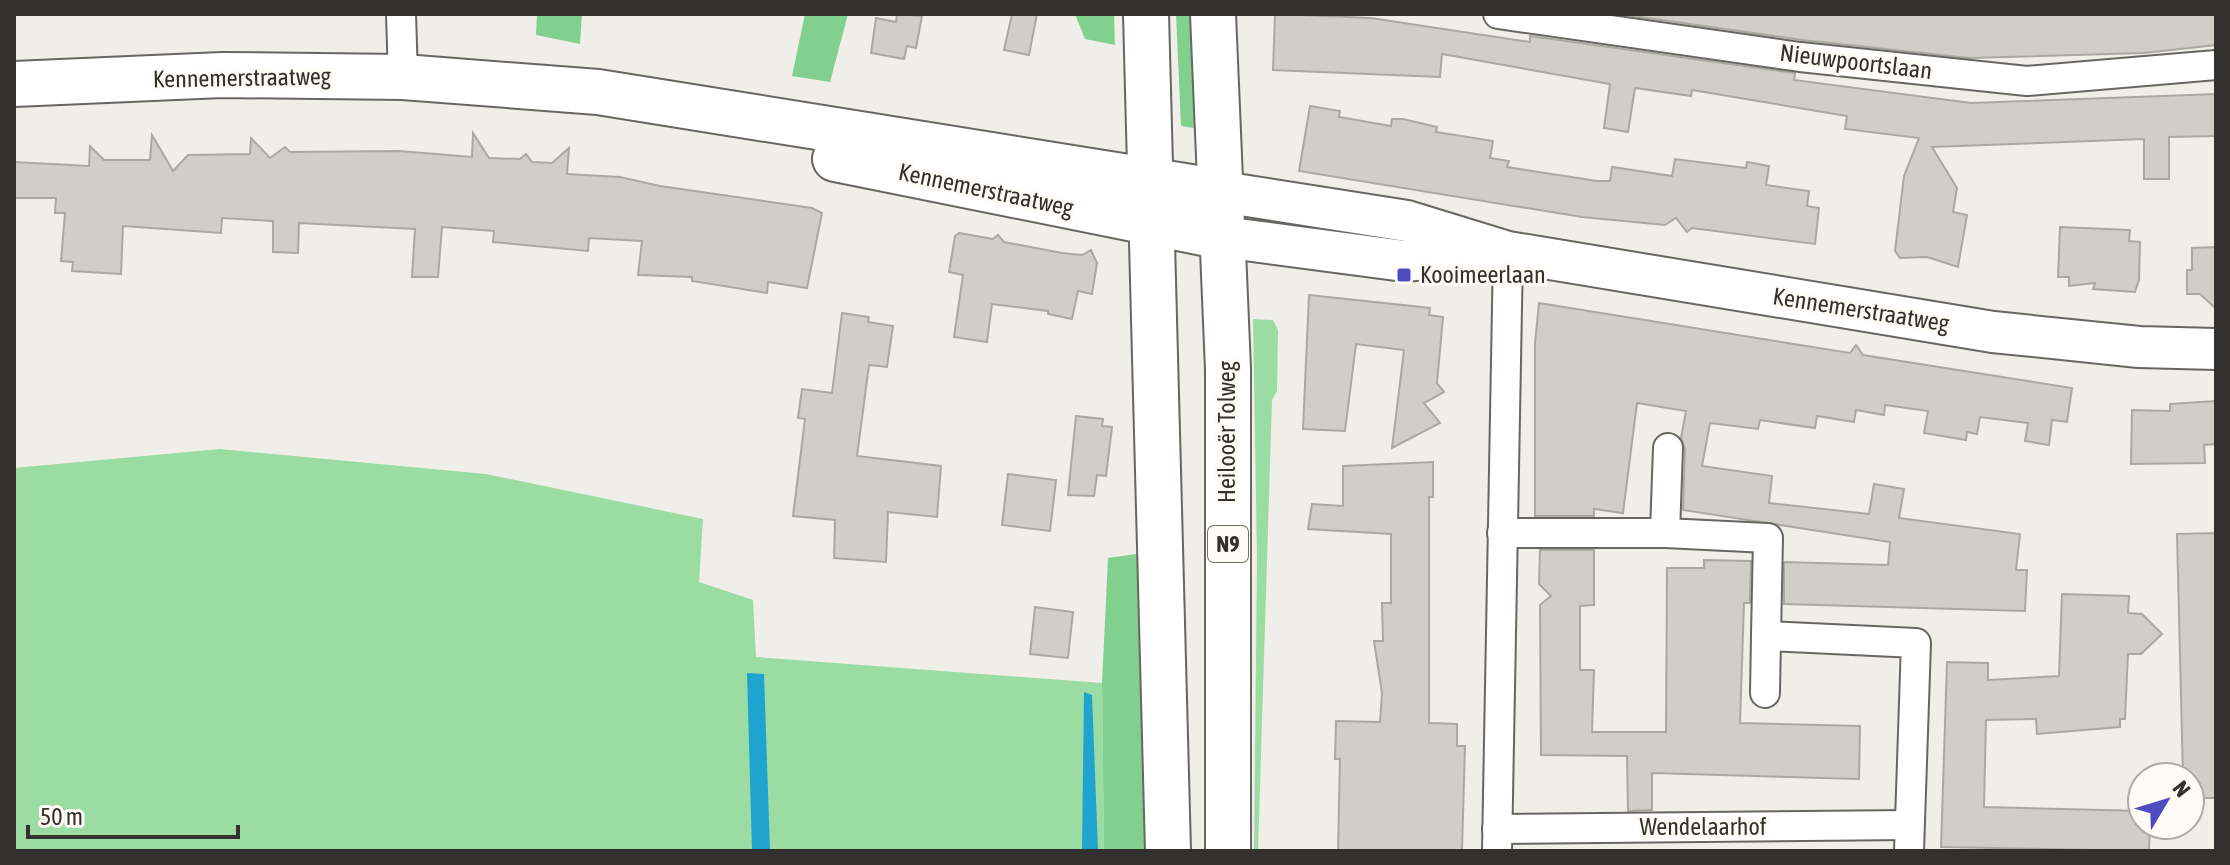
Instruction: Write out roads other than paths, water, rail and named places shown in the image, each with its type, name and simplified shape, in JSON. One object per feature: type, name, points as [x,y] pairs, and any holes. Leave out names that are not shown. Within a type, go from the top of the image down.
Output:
[{"type":"main road","points":[[1146,14],[1168,851]]},
{"type":"main road","name":"Heilooër Tolweg","points":[[1213,14],[1228,369],[1228,851]]},
{"type":"main road","name":"Kennemerstraatweg","points":[[14,84],[222,75],[403,77],[598,92],[1152,202],[1223,237],[1404,261],[1508,252]]},
{"type":"main road","name":"Kennemerstraatweg","points":[[1152,202],[1222,192],[1407,221],[1508,252],[1993,332],[2139,347],[2216,349]]},
{"type":"street","points":[[401,14],[403,77]]},
{"type":"street","name":"Nieuwpoortslaan","points":[[1498,14],[1800,57],[2027,81],[2216,65]]},
{"type":"street","points":[[1497,840],[1508,252]]},
{"type":"street","points":[[1665,533],[1668,448]]},
{"type":"street","points":[[1502,533],[1665,533],[1768,538],[1765,693]]},
{"type":"street","name":"Wendelaarhof","points":[[1497,840],[1909,838],[1916,643],[1766,636]]},
{"type":"water","points":[[747,673],[764,674],[770,851],[752,851]]},
{"type":"water","points":[[1084,692],[1092,695],[1098,851],[1082,851]]},
{"type":"place","name":"Kooimeerlaan","points":[[1404,275]]}]
